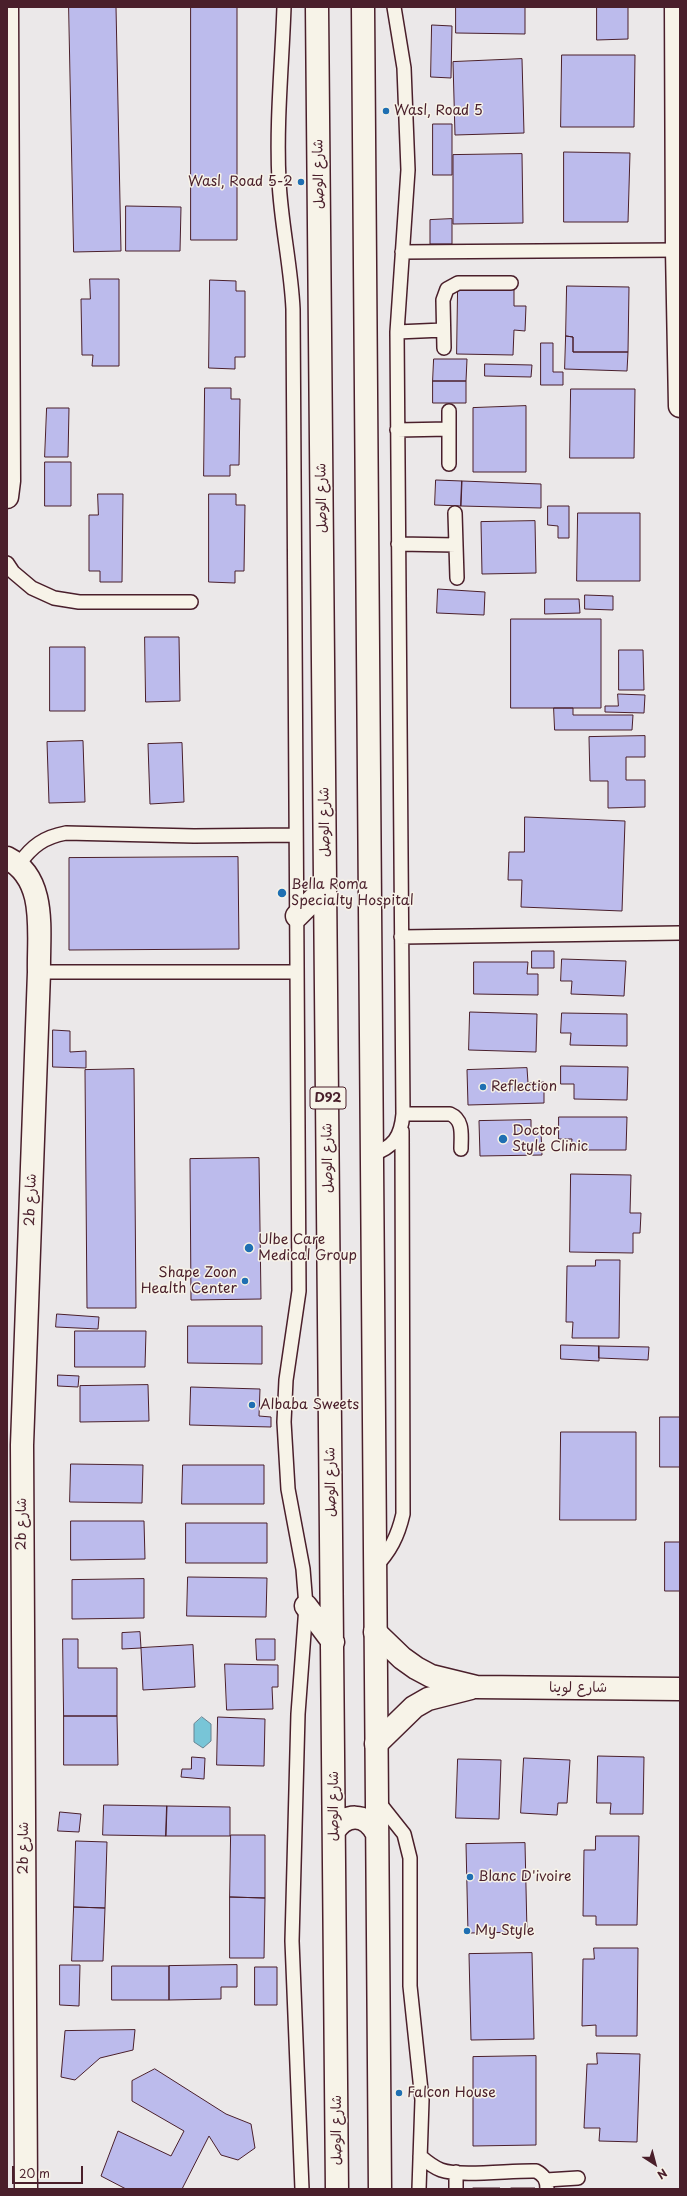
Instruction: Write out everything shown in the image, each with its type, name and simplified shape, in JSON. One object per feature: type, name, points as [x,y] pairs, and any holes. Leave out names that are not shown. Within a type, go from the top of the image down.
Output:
[{"type":"main road","points":[[7,7],[9,481],[7,497]]},
{"type":"main road","name":"شارع الوصل","points":[[317,7],[337,2189]]},
{"type":"main road","points":[[362,7],[380,2189]]},
{"type":"main road","points":[[676,7],[677,250],[680,406]]},
{"type":"main road","name":"2b شارع","points":[[13,861],[32,882],[38,903],[39,972],[22,1445],[26,2189]]},
{"type":"main road","points":[[297,916],[326,887]]},
{"type":"main road","points":[[306,1606],[333,1642]]},
{"type":"main road","name":"شارع لوينا","points":[[375,1632],[402,1658],[416,1668],[431,1676],[476,1687]]},
{"type":"main road","name":"شارع لوينا","points":[[376,1744],[414,1707],[444,1694],[476,1687],[680,1689]]},
{"type":"main road","points":[[334,1831],[346,1818],[355,1817],[364,1819],[371,1824],[376,1832]]},
{"type":"lane","points":[[284,7],[279,160],[282,210],[290,261],[293,309],[299,1291],[286,1380],[284,1422],[288,1489],[301,1558],[306,1606],[298,1714],[292,1941],[302,2189]]},
{"type":"lane","points":[[374,1568],[385,1557],[394,1544],[400,1529],[403,1514],[403,1114],[396,332],[408,170],[407,102],[404,68],[394,7]]},
{"type":"lane","points":[[402,252],[677,250]]},
{"type":"lane","points":[[444,348],[444,294],[452,285],[458,283],[511,283]]},
{"type":"lane","points":[[396,332],[444,330]]},
{"type":"lane","points":[[449,411],[449,464]]},
{"type":"lane","points":[[397,430],[449,429]]},
{"type":"lane","points":[[455,513],[457,578]]},
{"type":"lane","points":[[398,544],[456,545]]},
{"type":"lane","points":[[7,563],[13,572],[32,588],[54,598],[79,602],[191,602]]},
{"type":"lane","points":[[13,861],[28,852],[38,842],[52,835],[66,833],[194,836],[296,835]]},
{"type":"lane","points":[[401,937],[680,933]]},
{"type":"lane","points":[[39,972],[297,972]]},
{"type":"lane","points":[[403,1114],[450,1114],[455,1116],[460,1125],[461,1149]]},
{"type":"lane","points":[[372,1155],[385,1150],[395,1140],[402,1128]]},
{"type":"lane","points":[[376,1799],[404,1834],[410,1858],[409,1960],[422,2100],[419,2189]]},
{"type":"lane","points":[[420,2156],[430,2165],[442,2170],[456,2172],[536,2171],[542,2174],[547,2185],[578,2178]]},
{"type":"lane","points":[[456,2172],[456,2189]]},
{"type":"water","points":[[202,1717],[211,1724],[211,1741],[203,1748],[194,1742],[194,1724]]},
{"type":"building","points":[[69,7],[116,7],[121,251],[74,252]]},
{"type":"building","points":[[191,7],[237,7],[237,240],[191,240]]},
{"type":"building","points":[[456,7],[525,7],[525,34],[456,33]]},
{"type":"building","points":[[597,7],[628,7],[628,39],[597,40]]},
{"type":"building","points":[[432,25],[452,26],[451,78],[431,77]]},
{"type":"building","points":[[562,55],[635,55],[634,127],[561,127]]},
{"type":"building","points":[[522,59],[524,133],[455,135],[453,62]]},
{"type":"building","points":[[433,124],[452,124],[452,175],[433,175]]},
{"type":"building","points":[[564,152],[630,153],[628,222],[564,222]]},
{"type":"building","points":[[522,154],[523,223],[453,224],[453,155]]},
{"type":"building","points":[[126,206],[181,207],[180,251],[126,251]]},
{"type":"building","points":[[452,219],[452,244],[430,244],[430,220]]},
{"type":"building","points":[[90,279],[119,279],[119,366],[92,366],[93,355],[82,355],[81,299],[90,299]]},
{"type":"building","points":[[210,280],[236,281],[236,291],[245,291],[245,357],[235,357],[235,369],[209,368]]},
{"type":"building","points":[[567,286],[629,287],[628,352],[573,352],[573,337],[566,336]]},
{"type":"building","points":[[458,288],[514,289],[514,306],[526,306],[525,331],[514,330],[513,355],[457,354]]},
{"type":"building","points":[[566,336],[573,337],[573,352],[628,352],[627,371],[565,369]]},
{"type":"building","points":[[541,343],[553,343],[553,372],[563,372],[563,385],[541,385]]},
{"type":"building","points":[[434,359],[467,359],[466,381],[433,381]]},
{"type":"building","points":[[485,364],[532,365],[531,377],[485,376]]},
{"type":"building","points":[[433,381],[466,381],[466,403],[433,403]]},
{"type":"building","points":[[205,388],[231,388],[231,399],[240,399],[239,465],[230,465],[230,476],[204,476]]},
{"type":"building","points":[[571,389],[635,389],[634,458],[570,458]]},
{"type":"building","points":[[526,406],[526,472],[473,472],[473,408]]},
{"type":"building","points":[[47,408],[69,408],[68,457],[45,457]]},
{"type":"building","points":[[45,462],[71,462],[71,506],[45,506]]},
{"type":"building","points":[[436,480],[462,481],[461,506],[435,505]]},
{"type":"building","points":[[462,481],[541,484],[541,508],[461,506]]},
{"type":"building","points":[[98,494],[123,494],[122,582],[100,582],[100,571],[89,571],[89,515],[98,515]]},
{"type":"building","points":[[209,494],[236,494],[236,505],[245,505],[244,571],[235,571],[235,583],[209,582]]},
{"type":"building","points":[[548,506],[569,506],[569,538],[558,538],[558,526],[548,525]]},
{"type":"building","points":[[578,513],[640,513],[640,581],[577,581]]},
{"type":"building","points":[[535,521],[536,573],[482,574],[481,522]]},
{"type":"building","points":[[438,589],[485,592],[484,615],[437,613]]},
{"type":"building","points":[[585,595],[613,596],[613,610],[585,609]]},
{"type":"building","points":[[545,599],[579,599],[580,613],[545,614]]},
{"type":"building","points":[[511,619],[601,619],[601,708],[511,708]]},
{"type":"building","points":[[145,637],[179,637],[180,701],[146,702]]},
{"type":"building","points":[[50,647],[85,647],[85,711],[50,711]]},
{"type":"building","points":[[619,650],[643,650],[644,690],[619,690]]},
{"type":"building","points":[[618,694],[645,695],[644,713],[605,712],[605,706],[618,706]]},
{"type":"building","points":[[554,708],[573,708],[573,715],[633,715],[632,730],[555,730]]},
{"type":"building","points":[[645,736],[645,757],[626,757],[626,780],[645,780],[645,807],[608,808],[608,781],[590,781],[589,737]]},
{"type":"building","points":[[83,741],[85,802],[49,803],[47,742]]},
{"type":"building","points":[[182,743],[184,802],[150,804],[148,744]]},
{"type":"building","points":[[525,817],[625,821],[622,911],[521,907],[522,880],[508,880],[509,852],[524,852]]},
{"type":"building","points":[[238,857],[239,949],[69,950],[69,858]]},
{"type":"building","points":[[532,951],[554,951],[554,968],[532,968]]},
{"type":"building","points":[[562,959],[626,961],[624,996],[571,994],[572,981],[561,981]]},
{"type":"building","points":[[474,962],[528,962],[527,974],[538,974],[538,995],[474,994]]},
{"type":"building","points":[[470,1012],[537,1014],[536,1052],[469,1050]]},
{"type":"building","points":[[562,1013],[627,1014],[627,1046],[570,1045],[571,1033],[561,1033]]},
{"type":"building","points":[[53,1030],[70,1031],[70,1052],[86,1051],[86,1068],[53,1067]]},
{"type":"building","points":[[561,1066],[628,1067],[627,1100],[574,1099],[574,1084],[561,1084]]},
{"type":"building","points":[[527,1068],[528,1083],[544,1082],[544,1103],[468,1105],[467,1070]]},
{"type":"building","points":[[134,1069],[136,1308],[87,1308],[85,1070]]},
{"type":"building","points":[[559,1117],[627,1117],[626,1150],[571,1150],[572,1139],[559,1139]]},
{"type":"building","points":[[531,1120],[531,1132],[541,1132],[542,1155],[480,1156],[479,1121]]},
{"type":"building","points":[[259,1158],[261,1299],[191,1300],[190,1159]]},
{"type":"building","points":[[571,1174],[631,1175],[630,1213],[641,1213],[640,1233],[633,1233],[633,1253],[570,1252]]},
{"type":"building","points":[[596,1260],[620,1260],[619,1338],[572,1338],[573,1322],[566,1322],[567,1266],[595,1266]]},
{"type":"building","points":[[57,1314],[99,1317],[98,1329],[56,1327]]},
{"type":"building","points":[[188,1326],[262,1326],[262,1364],[188,1363]]},
{"type":"building","points":[[75,1331],[146,1331],[145,1367],[75,1367]]},
{"type":"building","points":[[561,1345],[599,1346],[599,1361],[561,1359]]},
{"type":"building","points":[[599,1346],[649,1347],[648,1360],[599,1358]]},
{"type":"building","points":[[58,1375],[79,1376],[78,1387],[58,1386]]},
{"type":"building","points":[[148,1385],[149,1421],[80,1422],[80,1386]]},
{"type":"building","points":[[191,1387],[260,1389],[259,1416],[271,1417],[271,1427],[190,1425]]},
{"type":"building","points":[[660,1417],[680,1417],[680,1467],[660,1467]]},
{"type":"building","points":[[561,1432],[636,1432],[636,1520],[560,1520]]},
{"type":"building","points":[[71,1464],[143,1465],[142,1503],[70,1502]]},
{"type":"building","points":[[183,1465],[264,1465],[264,1504],[182,1504]]},
{"type":"building","points":[[71,1521],[144,1521],[145,1559],[71,1560]]},
{"type":"building","points":[[186,1523],[267,1523],[267,1563],[186,1563]]},
{"type":"building","points":[[665,1542],[680,1542],[680,1591],[665,1591]]},
{"type":"building","points":[[188,1577],[267,1578],[266,1617],[187,1616]]},
{"type":"building","points":[[144,1579],[144,1618],[72,1619],[72,1580]]},
{"type":"building","points":[[140,1632],[141,1648],[122,1649],[122,1633]]},
{"type":"building","points":[[63,1639],[78,1639],[78,1668],[117,1668],[117,1716],[64,1716]]},
{"type":"building","points":[[256,1639],[275,1639],[275,1660],[257,1660]]},
{"type":"building","points":[[193,1645],[195,1687],[143,1690],[141,1648]]},
{"type":"building","points":[[225,1664],[278,1665],[278,1687],[272,1687],[273,1709],[227,1710]]},
{"type":"building","points":[[64,1716],[117,1716],[118,1765],[64,1765]]},
{"type":"building","points":[[218,1717],[265,1719],[264,1766],[217,1765]]},
{"type":"building","points":[[598,1756],[644,1757],[643,1814],[610,1814],[611,1803],[597,1803]]},
{"type":"building","points":[[192,1757],[205,1758],[204,1779],[181,1777],[182,1769],[191,1769]]},
{"type":"building","points":[[524,1758],[570,1760],[567,1803],[558,1803],[557,1815],[521,1813]]},
{"type":"building","points":[[458,1759],[501,1760],[499,1819],[456,1818]]},
{"type":"building","points":[[104,1805],[167,1806],[166,1836],[103,1835]]},
{"type":"building","points":[[167,1806],[230,1807],[230,1836],[166,1836]]},
{"type":"building","points":[[60,1812],[81,1814],[79,1832],[58,1831]]},
{"type":"building","points":[[231,1835],[265,1835],[265,1898],[230,1897]]},
{"type":"building","points":[[596,1836],[639,1836],[637,1925],[596,1925],[596,1916],[583,1916],[584,1850],[595,1850]]},
{"type":"building","points":[[76,1841],[107,1842],[105,1908],[74,1907]]},
{"type":"building","points":[[525,1843],[527,1932],[468,1933],[466,1844]]},
{"type":"building","points":[[230,1897],[265,1898],[264,1958],[230,1958]]},
{"type":"building","points":[[74,1907],[105,1908],[103,1961],[72,1961]]},
{"type":"building","points":[[594,1948],[638,1948],[637,2036],[596,2036],[596,2025],[582,2026],[583,1959],[594,1959]]},
{"type":"building","points":[[532,1953],[534,2039],[471,2040],[469,1954]]},
{"type":"building","points":[[60,1965],[80,1965],[79,2006],[60,2005]]},
{"type":"building","points":[[237,1965],[237,1987],[221,1987],[221,1999],[169,2000],[169,1966]]},
{"type":"building","points":[[112,1966],[169,1966],[169,2000],[112,2000]]},
{"type":"building","points":[[255,1967],[277,1967],[277,2005],[255,2005]]},
{"type":"building","points":[[135,2030],[133,2050],[100,2058],[75,2080],[61,2077],[65,2031]]},
{"type":"building","points":[[597,2053],[640,2054],[637,2142],[599,2141],[600,2128],[584,2128],[587,2064],[597,2064]]},
{"type":"building","points":[[536,2056],[536,2145],[473,2146],[473,2057]]},
{"type":"building","points":[[155,2069],[226,2114],[251,2124],[255,2148],[238,2160],[221,2155],[209,2136],[182,2189],[126,2189],[101,2176],[118,2131],[171,2156],[184,2131],[132,2101],[132,2081]]},
{"type":"building","points":[[500,2188],[500,2189],[473,2189]]},
{"type":"building","points":[[535,2188],[535,2189],[511,2189]]},
{"type":"place","name":"Wasl, Road 5","points":[[386,111]]},
{"type":"place","name":"Wasl, Road 5-2","points":[[301,182]]},
{"type":"place","name":"Bella Roma Specialty Hospital","points":[[282,893]]},
{"type":"place","name":"Reflection","points":[[483,1087]]},
{"type":"place","name":"Doctor Style Clinic","points":[[503,1139]]},
{"type":"place","name":"Ulbe Care Medical Group","points":[[249,1248]]},
{"type":"place","name":"Shape Zoon Health Center","points":[[245,1281]]},
{"type":"place","name":"Albaba Sweets","points":[[252,1405]]},
{"type":"place","name":"Blanc D'ivoire","points":[[470,1877]]},
{"type":"place","name":"My Style","points":[[467,1931]]},
{"type":"place","name":"Falcon House","points":[[399,2093]]}]
